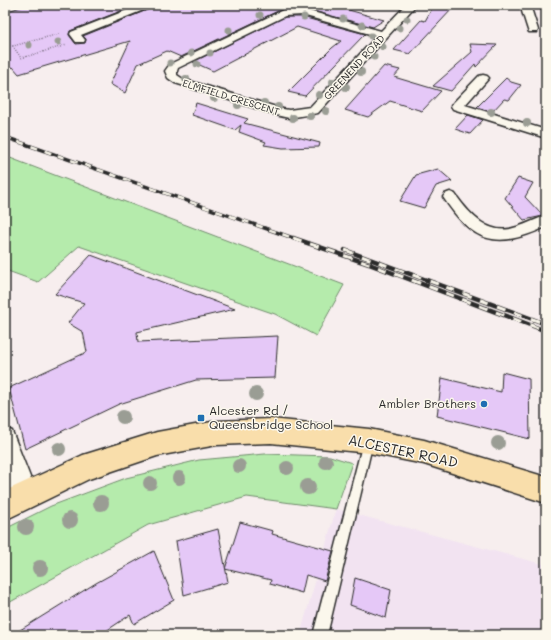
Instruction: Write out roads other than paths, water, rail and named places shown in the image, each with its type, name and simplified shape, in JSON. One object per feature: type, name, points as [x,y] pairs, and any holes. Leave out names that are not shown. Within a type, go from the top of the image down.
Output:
[{"type":"highway","name":"ALCESTER ROAD","points":[[16,500],[83,468],[157,444],[217,433],[271,431],[368,441],[424,452],[546,490]]},
{"type":"street","points":[[75,42],[75,34],[148,5]]},
{"type":"street","name":"GREENEND ROAD","points":[[289,114],[314,110],[411,5]]},
{"type":"street","points":[[525,5],[533,30]]},
{"type":"street","name":"ELMFIELD CRESCENT","points":[[289,114],[179,81],[172,76],[171,71],[174,66],[283,13],[302,12],[384,35]]},
{"type":"street","points":[[483,78],[457,106],[546,134]]},
{"type":"street","points":[[450,197],[464,218],[473,226],[486,233],[498,235],[516,234],[546,220]]},
{"type":"street","points":[[5,438],[23,491],[16,500]]},
{"type":"lane","points":[[320,635],[368,441]]},
{"type":"railway","points":[[5,137],[296,239]]},
{"type":"railway","points":[[293,238],[369,264],[546,331]]},
{"type":"railway","points":[[345,250],[546,324]]},
{"type":"place","name":"Ambler Brothers","points":[[484,404]]},
{"type":"place","name":"Alcester Rd / Queensbridge School","points":[[201,418]]}]
